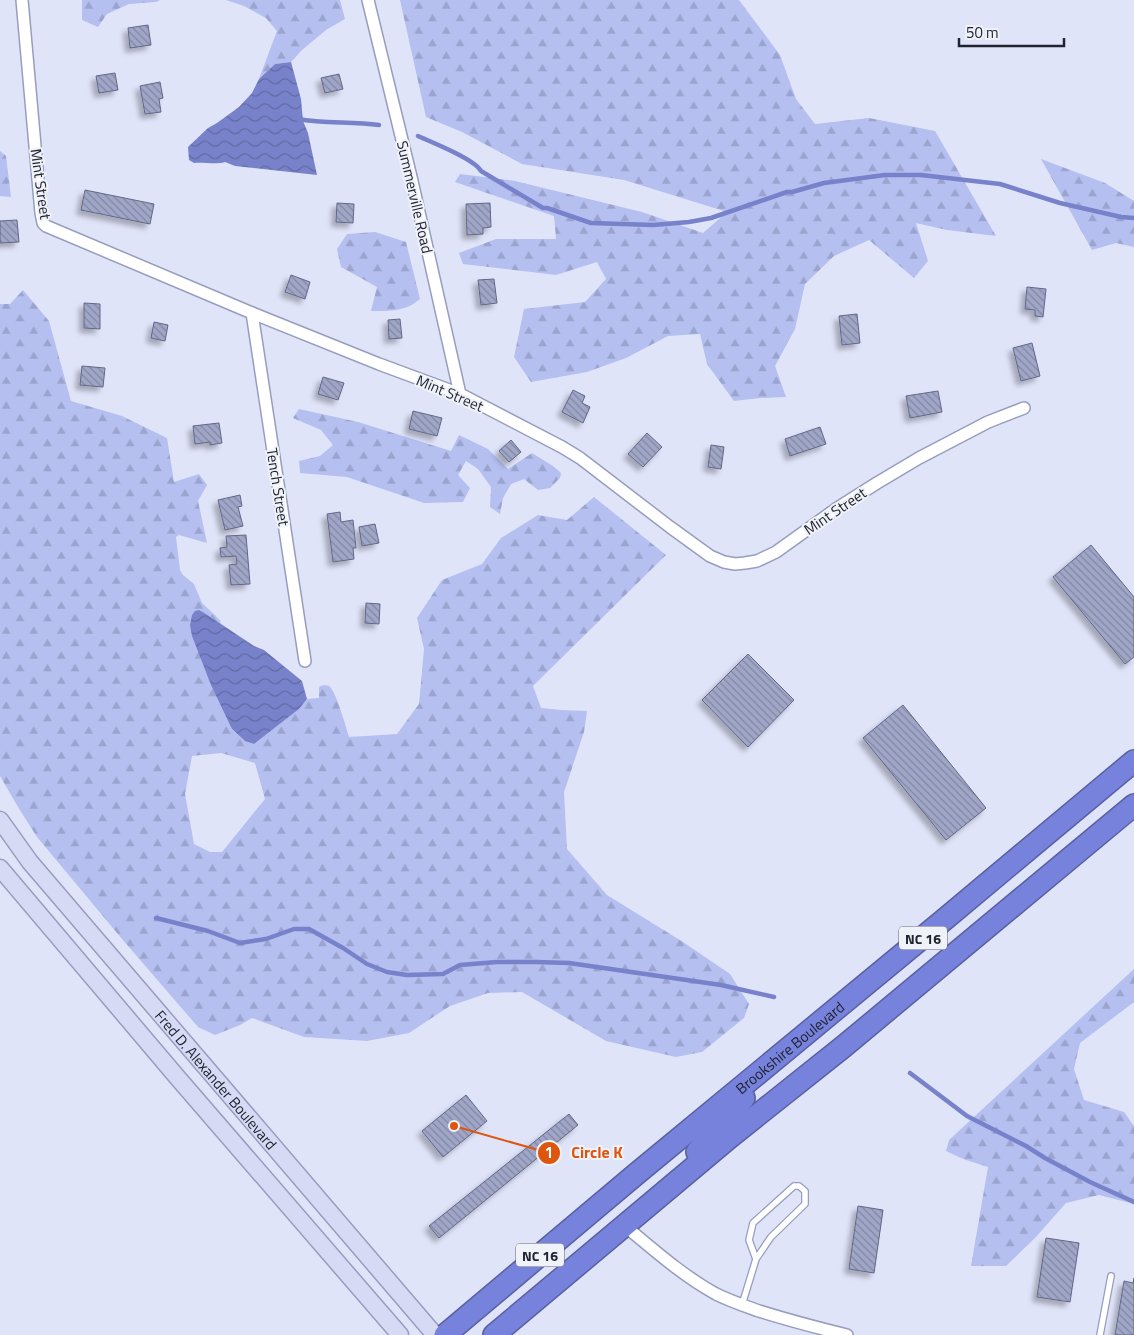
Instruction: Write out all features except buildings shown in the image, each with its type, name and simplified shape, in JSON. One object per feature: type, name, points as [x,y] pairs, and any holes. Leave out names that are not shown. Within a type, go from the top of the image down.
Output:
[{"type":"highway","name":"Brookshire Boulevard","points":[[445,1335],[1134,761]]},
{"type":"highway","name":"NC 16","points":[[494,1335],[1134,805]]},
{"type":"highway","points":[[625,1226],[631,1207],[660,1181],[695,1154],[784,1052]]},
{"type":"highway","points":[[516,1317],[536,1284],[591,1239],[598,1225],[598,1220],[592,1211]]},
{"type":"main road","name":"Fred D. Alexander Boulevard","points":[[0,820],[30,862],[435,1335]]},
{"type":"main road","name":"Fred D. Alexander Boulevard","points":[[0,868],[177,1077],[400,1335]]},
{"type":"street","name":"Mint Street","points":[[22,0],[41,213],[46,226],[252,313],[378,364],[460,394],[580,458],[710,556],[724,562],[735,564],[757,561],[776,552],[836,509],[919,458],[988,422],[1024,408]]},
{"type":"street","name":"Summerville Road","points":[[368,0],[412,181],[460,394]]},
{"type":"street","name":"Tench Street","points":[[252,313],[305,661]]},
{"type":"street","points":[[625,1226],[669,1263],[719,1296],[793,1322],[847,1335]]},
{"type":"lane","points":[[742,1305],[756,1259],[771,1238],[805,1204],[804,1191],[800,1186],[794,1186],[753,1224],[749,1240],[756,1259]]},
{"type":"lane","points":[[1100,1335],[1111,1276]]},
{"type":"green space","points":[[82,0],[160,0],[129,4],[107,14],[98,27],[82,20]]},
{"type":"green space","points":[[226,0],[340,0],[345,19],[326,30],[291,62],[275,64],[259,79],[277,31],[266,18],[244,6]]},
{"type":"green space","points":[[400,0],[739,0],[780,55],[796,99],[815,124],[869,118],[935,131],[996,236],[947,230],[916,223],[928,261],[914,278],[869,240],[834,256],[805,284],[795,329],[775,366],[786,397],[734,401],[707,364],[700,334],[668,336],[626,358],[587,372],[531,382],[514,357],[524,309],[585,302],[606,279],[597,262],[556,275],[463,264],[459,253],[496,239],[556,239],[554,216],[455,182],[460,174],[515,181],[642,212],[703,233],[727,212],[624,180],[522,164],[462,132],[426,117]]},
{"type":"green space","points":[[0,151],[6,156],[11,197],[0,196]]},
{"type":"green space","points":[[1041,159],[1105,183],[1134,201],[1134,247],[1116,243],[1092,250]]},
{"type":"green space","points":[[375,232],[406,242],[420,299],[403,309],[371,311],[377,287],[341,267],[337,249],[347,234]]},
{"type":"green space","points":[[23,290],[49,321],[71,401],[122,416],[167,438],[174,482],[199,474],[207,485],[198,501],[207,543],[179,535],[176,537],[180,570],[194,584],[202,603],[220,620],[221,624],[206,614],[232,729],[245,741],[254,744],[299,709],[307,699],[319,698],[319,688],[324,685],[329,686],[335,695],[349,737],[397,734],[419,704],[424,649],[417,618],[442,580],[482,564],[501,538],[538,515],[567,520],[594,497],[666,555],[533,686],[541,708],[587,711],[584,732],[564,792],[567,849],[607,895],[683,942],[730,974],[749,1004],[744,1018],[702,1052],[676,1057],[606,1041],[522,992],[488,993],[450,1006],[409,1033],[367,1041],[304,1037],[252,1018],[215,1035],[198,1027],[37,837],[0,776],[0,304],[10,304]],"holes":[[[221,753],[255,763],[265,799],[222,852],[210,852],[194,844],[185,794],[192,756]]]},
{"type":"green space","points":[[299,409],[358,422],[451,451],[459,435],[488,449],[508,469],[532,453],[561,473],[560,478],[550,488],[538,490],[524,479],[511,484],[503,498],[500,514],[490,507],[491,487],[478,469],[466,461],[458,475],[470,488],[463,502],[424,503],[347,477],[300,473],[299,461],[320,456],[333,445],[321,430],[293,418]]},
{"type":"green space","points":[[1134,969],[1134,1002],[1080,1043],[1074,1069],[1084,1100],[1124,1112],[1134,1126],[1134,1204],[1099,1195],[1066,1203],[1035,1238],[1006,1266],[971,1266],[988,1167],[946,1151],[949,1140]]},
{"type":"water","points":[[291,62],[301,99],[303,121],[308,133],[317,175],[235,166],[225,162],[194,163],[189,160],[188,147],[208,128],[239,107],[252,93],[259,79],[275,64]]},
{"type":"water","points":[[199,610],[254,646],[264,650],[302,681],[307,699],[299,709],[254,744],[245,741],[232,729],[211,685],[192,636],[190,625],[192,615],[195,611]]},
{"type":"waterway","points":[[298,119],[379,125]]},
{"type":"waterway","points":[[418,136],[462,156],[481,171],[543,208],[591,223],[653,225],[689,222],[711,218],[787,192],[824,183],[885,175],[921,175],[1000,184],[1060,203],[1121,217],[1134,218]]},
{"type":"waterway","points":[[156,918],[208,931],[240,943],[266,939],[294,929],[309,929],[367,964],[387,972],[407,975],[443,974],[460,965],[497,962],[569,963],[721,985],[774,997]]},
{"type":"waterway","points":[[910,1073],[967,1116],[1090,1182],[1134,1202]]},
{"type":"place","name":"Circle K","points":[[454,1126]]}]
